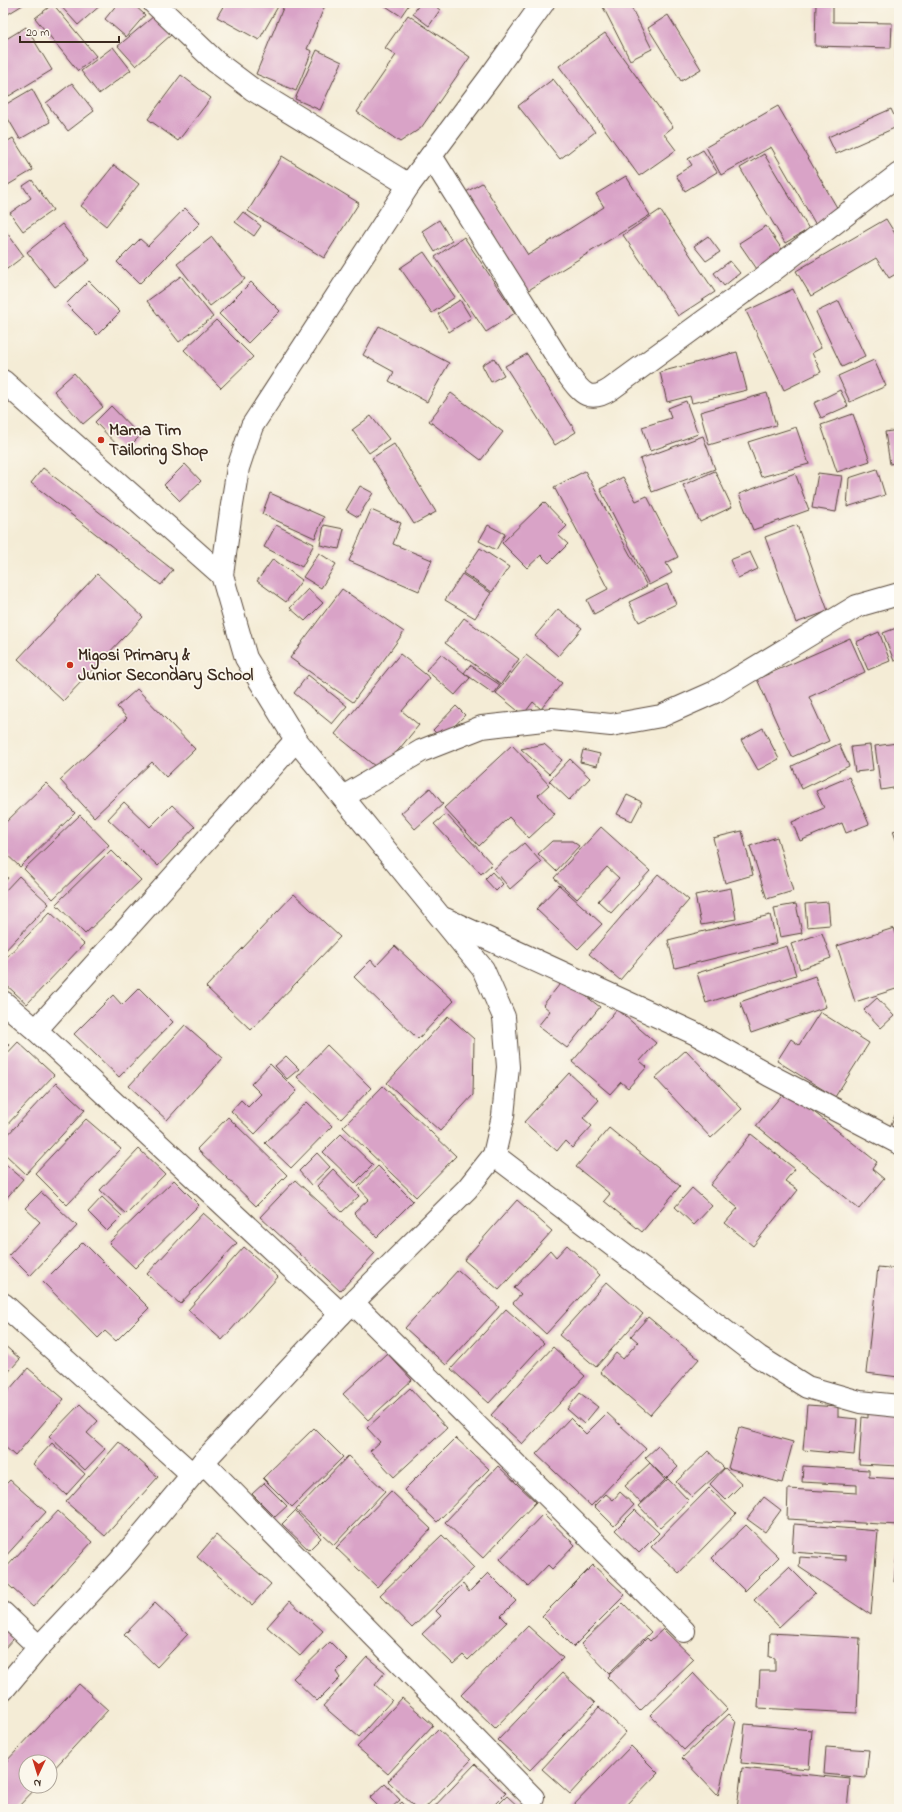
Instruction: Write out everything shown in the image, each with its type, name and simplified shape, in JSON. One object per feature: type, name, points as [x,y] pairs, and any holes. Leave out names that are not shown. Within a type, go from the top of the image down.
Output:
[{"type":"street","points":[[154,3],[216,62],[252,89],[409,185]]},
{"type":"street","points":[[3,1690],[39,1648],[119,1562],[198,1468],[347,1308],[467,1189],[494,1155],[503,1116],[508,1067],[504,1017],[483,969],[296,740],[246,658],[222,575],[230,511],[238,468],[252,426],[409,185],[543,3]]},
{"type":"street","points":[[431,156],[579,391],[591,396],[600,396],[611,389],[763,278],[899,174]]},
{"type":"street","points":[[3,381],[222,575]]},
{"type":"street","points":[[343,797],[421,751],[482,727],[552,719],[611,726],[662,716],[715,692],[857,606],[899,594]]},
{"type":"street","points":[[36,1030],[296,740]]},
{"type":"street","points":[[439,916],[694,1033],[769,1075],[899,1143]]},
{"type":"street","points":[[3,1002],[347,1308],[684,1631]]},
{"type":"street","points":[[494,1155],[759,1357],[807,1387],[860,1402],[899,1406]]},
{"type":"street","points":[[3,1304],[198,1468],[533,1798]]},
{"type":"street","points":[[3,1613],[39,1648]]},
{"type":"building","points":[[3,3],[26,3],[3,17]]},
{"type":"building","points":[[58,3],[100,3],[102,4],[78,25]]},
{"type":"building","points":[[118,3],[132,3],[145,15],[126,37],[105,19]]},
{"type":"building","points":[[225,3],[280,3],[259,40],[217,17]]},
{"type":"building","points":[[285,3],[326,3],[307,49],[312,51],[296,91],[256,74]]},
{"type":"building","points":[[381,3],[410,3],[401,16]]},
{"type":"building","points":[[420,3],[431,3],[440,10],[429,26],[413,14]]},
{"type":"building","points":[[606,3],[629,3],[652,49],[630,60],[602,5]]},
{"type":"building","points":[[816,3],[833,3],[833,22],[892,23],[891,48],[815,46]]},
{"type":"building","points":[[53,4],[96,56],[78,71],[35,18]]},
{"type":"building","points":[[408,15],[470,57],[421,128],[400,142],[357,112],[396,55],[385,48]]},
{"type":"building","points":[[668,15],[701,69],[681,81],[648,28]]},
{"type":"building","points":[[154,16],[171,35],[136,66],[118,46]]},
{"type":"building","points":[[26,27],[52,70],[9,96],[3,86],[3,41]]},
{"type":"building","points":[[605,33],[673,127],[664,134],[676,150],[639,176],[559,66]]},
{"type":"building","points":[[898,41],[899,57],[897,57]]},
{"type":"building","points":[[113,47],[131,70],[99,94],[81,71]]},
{"type":"building","points":[[317,50],[342,62],[320,110],[295,99]]},
{"type":"building","points":[[181,75],[211,98],[178,141],[148,119]]},
{"type":"building","points":[[553,79],[595,132],[560,159],[518,106]]},
{"type":"building","points":[[72,83],[94,111],[68,131],[46,103]]},
{"type":"building","points":[[32,89],[50,122],[20,139],[3,110],[3,106]]},
{"type":"building","points":[[778,106],[839,211],[816,225],[771,147],[721,175],[706,147]]},
{"type":"building","points":[[891,109],[899,126],[836,154],[828,137]]},
{"type":"building","points":[[13,138],[33,170],[3,188],[3,144]]},
{"type":"building","points":[[703,150],[717,172],[685,191],[676,175],[692,165],[688,159]]},
{"type":"building","points":[[764,154],[809,229],[785,243],[740,168]]},
{"type":"building","points":[[282,156],[359,203],[324,258],[248,211]]},
{"type":"building","points":[[114,165],[139,184],[106,226],[81,206]]},
{"type":"building","points":[[626,176],[650,215],[527,291],[466,192],[482,183],[528,255],[604,207],[596,194]]},
{"type":"building","points":[[32,180],[53,210],[23,231],[10,213],[31,198],[23,186]]},
{"type":"building","points":[[185,208],[200,223],[139,284],[117,262],[140,239],[148,246]]},
{"type":"building","points":[[660,210],[715,292],[678,316],[623,235]]},
{"type":"building","points":[[243,212],[261,226],[254,236],[235,222]]},
{"type":"building","points":[[886,219],[899,240],[899,272],[889,278],[876,258],[811,296],[796,271]]},
{"type":"building","points":[[439,220],[452,241],[435,252],[422,231]]},
{"type":"building","points":[[62,224],[90,260],[55,287],[27,252]]},
{"type":"building","points":[[766,226],[786,255],[759,272],[739,243]]},
{"type":"building","points":[[5,230],[24,256],[3,272],[3,232]]},
{"type":"building","points":[[708,236],[720,252],[706,261],[694,246]]},
{"type":"building","points":[[212,237],[245,279],[210,306],[177,264]]},
{"type":"building","points":[[464,237],[515,313],[486,332],[435,257]]},
{"type":"building","points":[[424,252],[455,297],[432,313],[400,268]]},
{"type":"building","points":[[730,261],[740,273],[724,286],[714,273]]},
{"type":"building","points":[[181,276],[213,317],[179,342],[147,301]]},
{"type":"building","points":[[89,281],[120,312],[97,335],[66,304]]},
{"type":"building","points":[[251,282],[280,311],[248,343],[219,314]]},
{"type":"building","points":[[793,289],[821,348],[812,353],[821,372],[784,390],[746,311]]},
{"type":"building","points":[[460,300],[471,318],[449,332],[438,314]]},
{"type":"building","points":[[839,301],[865,356],[842,367],[816,312]]},
{"type":"building","points":[[216,320],[253,357],[221,388],[184,350]]},
{"type":"building","points":[[379,326],[449,363],[427,402],[389,381],[394,372],[363,355]]},
{"type":"building","points":[[737,352],[747,390],[692,403],[690,396],[667,402],[660,372]]},
{"type":"building","points":[[527,354],[576,432],[555,445],[505,366]]},
{"type":"building","points":[[494,358],[504,375],[491,382],[482,365]]},
{"type":"building","points":[[874,360],[886,386],[850,402],[838,376]]},
{"type":"building","points":[[74,373],[103,407],[83,424],[54,391]]},
{"type":"building","points":[[840,390],[848,406],[821,418],[814,403]]},
{"type":"building","points":[[451,393],[503,432],[481,460],[429,421]]},
{"type":"building","points":[[767,393],[776,425],[709,445],[700,412]]},
{"type":"building","points":[[686,401],[698,434],[650,451],[642,427],[671,418],[668,408]]},
{"type":"building","points":[[111,406],[140,436],[124,452],[95,422]]},
{"type":"building","points":[[853,414],[870,461],[837,472],[821,425]]},
{"type":"building","points":[[371,416],[389,439],[369,453],[352,430]]},
{"type":"building","points":[[796,427],[809,464],[761,477],[748,442]]},
{"type":"building","points":[[899,430],[899,462],[890,464],[885,432]]},
{"type":"building","points":[[703,436],[715,469],[652,492],[640,459]]},
{"type":"building","points":[[394,444],[436,512],[414,524],[372,458]]},
{"type":"building","points":[[185,464],[201,481],[180,501],[164,485]]},
{"type":"building","points":[[43,468],[173,570],[161,585],[31,483]]},
{"type":"building","points":[[877,469],[885,495],[847,507],[849,478]]},
{"type":"building","points":[[585,471],[647,586],[594,614],[587,600],[608,589],[554,487]]},
{"type":"building","points":[[715,471],[732,507],[700,522],[683,485]]},
{"type":"building","points":[[795,473],[809,510],[753,530],[739,494]]},
{"type":"building","points":[[818,473],[842,476],[836,512],[812,508]]},
{"type":"building","points":[[623,477],[636,501],[647,496],[678,557],[666,563],[672,573],[649,585],[600,489]]},
{"type":"building","points":[[360,486],[373,493],[358,517],[346,510]]},
{"type":"building","points":[[270,493],[324,517],[315,538],[262,514]]},
{"type":"building","points":[[544,502],[567,526],[558,535],[568,544],[549,563],[541,555],[527,568],[502,543]]},
{"type":"building","points":[[371,510],[401,523],[393,544],[432,560],[419,591],[349,561]]},
{"type":"building","points":[[276,525],[314,544],[302,567],[264,547]]},
{"type":"building","points":[[324,525],[344,529],[339,549],[320,545]]},
{"type":"building","points":[[488,525],[505,534],[496,550],[479,541]]},
{"type":"building","points":[[797,525],[828,611],[796,623],[765,537]]},
{"type":"building","points":[[480,548],[509,567],[492,592],[463,573]]},
{"type":"building","points":[[750,552],[758,569],[738,578],[730,560]]},
{"type":"building","points":[[319,553],[336,564],[321,588],[303,577]]},
{"type":"building","points":[[273,559],[302,580],[286,602],[257,581]]},
{"type":"building","points":[[97,574],[143,617],[63,701],[18,659]]},
{"type":"building","points":[[462,574],[491,593],[475,618],[445,600]]},
{"type":"building","points":[[667,584],[676,604],[639,622],[629,602]]},
{"type":"building","points":[[308,589],[323,603],[305,621],[290,608]]},
{"type":"building","points":[[342,589],[404,632],[353,702],[290,658]]},
{"type":"building","points":[[558,609],[582,628],[558,656],[535,636]]},
{"type":"building","points":[[464,618],[519,659],[501,684],[445,643]]},
{"type":"building","points":[[899,627],[899,660],[894,661],[883,633]]},
{"type":"building","points":[[879,632],[890,661],[868,670],[856,642]]},
{"type":"building","points":[[850,638],[865,672],[809,697],[829,741],[792,757],[757,679]]},
{"type":"building","points":[[400,654],[430,678],[402,711],[419,725],[381,771],[335,734]]},
{"type":"building","points":[[441,654],[470,678],[455,695],[426,670]]},
{"type":"building","points":[[526,655],[562,683],[541,709],[533,702],[523,715],[496,693]]},
{"type":"building","points":[[470,665],[500,685],[494,694],[464,673]]},
{"type":"building","points":[[308,675],[347,706],[332,724],[294,693]]},
{"type":"building","points":[[137,689],[195,749],[166,777],[152,762],[94,817],[60,780],[127,718],[117,707]]},
{"type":"building","points":[[456,706],[465,715],[442,739],[433,730]]},
{"type":"building","points":[[763,728],[779,759],[758,770],[741,740]]},
{"type":"building","points":[[897,743],[899,759],[899,787],[881,790],[875,746]]},
{"type":"building","points":[[544,744],[562,760],[549,774],[521,749]]},
{"type":"building","points":[[839,744],[849,766],[802,789],[792,766]]},
{"type":"building","points":[[512,745],[549,785],[538,795],[555,814],[529,838],[509,817],[479,846],[444,808]]},
{"type":"building","points":[[870,745],[873,770],[855,772],[851,747]]},
{"type":"building","points":[[583,750],[600,754],[597,766],[580,762]]},
{"type":"building","points":[[570,759],[590,778],[569,800],[549,781]]},
{"type":"building","points":[[849,777],[869,824],[846,833],[842,823],[800,841],[792,822],[824,808],[816,791]]},
{"type":"building","points":[[46,783],[75,813],[20,867],[3,851],[3,825]]},
{"type":"building","points":[[430,788],[443,804],[415,829],[401,813]]},
{"type":"building","points":[[627,795],[642,802],[632,821],[617,814]]},
{"type":"building","points":[[124,802],[150,827],[172,805],[195,827],[158,866],[108,819]]},
{"type":"building","points":[[446,814],[492,864],[481,874],[434,824]]},
{"type":"building","points":[[80,815],[109,845],[53,899],[24,869]]},
{"type":"building","points":[[601,827],[650,871],[611,913],[598,901],[619,878],[607,867],[577,899],[554,878]]},
{"type":"building","points":[[899,829],[899,848],[893,831]]},
{"type":"building","points":[[742,831],[753,875],[725,883],[713,838]]},
{"type":"building","points":[[777,837],[793,891],[767,899],[750,846]]},
{"type":"building","points":[[552,841],[572,841],[579,846],[556,871],[538,854]]},
{"type":"building","points":[[524,843],[541,862],[510,889],[494,869]]},
{"type":"building","points":[[111,850],[141,880],[85,934],[56,904]]},
{"type":"building","points":[[492,872],[503,884],[496,891],[485,879]]},
{"type":"building","points":[[3,874],[8,878],[3,884]]},
{"type":"building","points":[[658,874],[689,900],[620,980],[589,954]]},
{"type":"building","points":[[19,876],[49,904],[3,953],[3,893]]},
{"type":"building","points":[[559,885],[602,924],[578,949],[536,909]]},
{"type":"building","points":[[731,888],[736,919],[701,925],[695,895]]},
{"type":"building","points":[[294,894],[340,937],[251,1030],[206,987]]},
{"type":"building","points":[[828,902],[830,925],[807,927],[805,904]]},
{"type":"building","points":[[796,904],[802,933],[780,937],[774,908]]},
{"type":"building","points":[[50,912],[84,944],[27,1004],[3,982],[3,961]]},
{"type":"building","points":[[770,915],[777,943],[675,968],[668,940]]},
{"type":"building","points":[[894,928],[899,942],[899,988],[855,1002],[837,946]]},
{"type":"building","points":[[822,933],[831,958],[800,969],[791,944]]},
{"type":"building","points":[[395,946],[454,1001],[418,1039],[354,977],[371,960],[376,966]]},
{"type":"building","points":[[787,946],[796,975],[706,1003],[697,973]]},
{"type":"building","points":[[815,976],[826,1007],[751,1033],[740,1002]]},
{"type":"building","points":[[564,979],[600,1007],[567,1048],[538,1026],[550,1011],[543,1005]]},
{"type":"building","points":[[139,988],[173,1022],[119,1077],[74,1034],[113,995],[122,1005]]},
{"type":"building","points":[[877,998],[894,1016],[881,1028],[864,1010]]},
{"type":"building","points":[[617,1009],[656,1043],[640,1061],[647,1067],[628,1088],[621,1082],[610,1094],[572,1062]]},
{"type":"building","points":[[820,1012],[869,1043],[835,1097],[777,1061],[791,1039],[799,1045]]},
{"type":"building","points":[[448,1016],[474,1039],[473,1095],[440,1131],[387,1083]]},
{"type":"building","points":[[185,1025],[223,1058],[167,1120],[129,1086]]},
{"type":"building","points":[[3,1040],[9,1045],[3,1051]]},
{"type":"building","points":[[18,1042],[54,1075],[3,1129],[3,1058]]},
{"type":"building","points":[[327,1045],[371,1088],[341,1119],[297,1077]]},
{"type":"building","points":[[686,1050],[742,1109],[711,1138],[655,1078]]},
{"type":"building","points":[[286,1056],[299,1069],[287,1079],[275,1066]]},
{"type":"building","points":[[270,1064],[297,1091],[255,1134],[231,1111],[241,1100],[248,1107],[261,1094],[251,1084]]},
{"type":"building","points":[[569,1073],[599,1100],[583,1118],[592,1126],[572,1148],[565,1141],[557,1151],[524,1122]]},
{"type":"building","points":[[56,1083],[85,1110],[26,1174],[3,1152],[3,1140]]},
{"type":"building","points":[[383,1086],[456,1156],[416,1197],[343,1127]]},
{"type":"building","points":[[786,1090],[877,1162],[872,1169],[884,1179],[859,1209],[756,1126]]},
{"type":"building","points":[[307,1102],[332,1126],[291,1168],[265,1143]]},
{"type":"building","points":[[897,1111],[899,1112],[899,1136],[888,1131]]},
{"type":"building","points":[[228,1117],[287,1175],[256,1206],[197,1149]]},
{"type":"building","points":[[86,1119],[121,1149],[67,1205],[35,1173]]},
{"type":"building","points":[[609,1128],[680,1186],[642,1232],[604,1201],[610,1194],[576,1167]]},
{"type":"building","points":[[341,1134],[373,1165],[355,1183],[323,1152]]},
{"type":"building","points":[[751,1134],[795,1169],[785,1181],[798,1190],[753,1246],[725,1223],[738,1208],[710,1185]]},
{"type":"building","points":[[139,1149],[165,1174],[126,1214],[100,1190]]},
{"type":"building","points":[[317,1153],[330,1167],[311,1185],[299,1171]]},
{"type":"building","points":[[3,1162],[23,1179],[3,1202]]},
{"type":"building","points":[[378,1166],[413,1201],[377,1237],[354,1213],[369,1199],[358,1187]]},
{"type":"building","points":[[333,1169],[359,1196],[342,1212],[317,1186]]},
{"type":"building","points":[[174,1180],[199,1205],[135,1268],[109,1243]]},
{"type":"building","points":[[295,1180],[375,1253],[340,1291],[260,1217]]},
{"type":"building","points":[[692,1188],[712,1206],[694,1225],[675,1207]]},
{"type":"building","points":[[41,1192],[77,1226],[30,1276],[9,1255],[40,1222],[25,1208]]},
{"type":"building","points":[[102,1197],[122,1216],[107,1231],[88,1212]]},
{"type":"building","points":[[517,1200],[552,1231],[499,1290],[464,1260]]},
{"type":"building","points":[[203,1213],[237,1243],[180,1304],[147,1274]]},
{"type":"building","points":[[83,1242],[149,1308],[116,1341],[105,1331],[98,1338],[43,1282]]},
{"type":"building","points":[[567,1245],[600,1275],[546,1334],[513,1303],[521,1294],[514,1288],[550,1250],[556,1257]]},
{"type":"building","points":[[244,1247],[278,1277],[222,1340],[188,1310]]},
{"type":"building","points":[[878,1267],[899,1269],[899,1377],[866,1373]]},
{"type":"building","points":[[458,1270],[499,1307],[446,1365],[405,1328]]},
{"type":"building","points":[[607,1282],[643,1314],[596,1367],[559,1335]]},
{"type":"building","points":[[506,1309],[544,1343],[489,1403],[451,1369]]},
{"type":"building","points":[[648,1317],[699,1359],[650,1415],[600,1372],[616,1353],[623,1359],[638,1342],[631,1336]]},
{"type":"building","points":[[3,1344],[20,1359],[3,1378]]},
{"type":"building","points":[[553,1347],[585,1376],[522,1444],[491,1415]]},
{"type":"building","points":[[387,1353],[412,1380],[368,1420],[343,1394]]},
{"type":"building","points":[[28,1368],[64,1399],[15,1456],[3,1445],[3,1397]]},
{"type":"building","points":[[410,1388],[447,1428],[394,1477],[370,1451],[380,1442],[367,1428]]},
{"type":"building","points":[[580,1393],[598,1407],[584,1424],[567,1409]]},
{"type":"building","points":[[80,1404],[98,1421],[87,1433],[105,1449],[85,1470],[49,1436]]},
{"type":"building","points":[[807,1405],[838,1407],[838,1417],[857,1419],[854,1455],[803,1450]]},
{"type":"building","points":[[868,1409],[899,1412],[899,1466],[859,1464],[862,1417],[868,1418]]},
{"type":"building","points":[[607,1413],[646,1449],[591,1506],[536,1454],[570,1418],[586,1434]]},
{"type":"building","points":[[739,1427],[793,1442],[782,1483],[728,1468]]},
{"type":"building","points":[[314,1428],[343,1457],[292,1507],[263,1478]]},
{"type":"building","points":[[456,1438],[489,1469],[437,1522],[404,1490]]},
{"type":"building","points":[[119,1442],[158,1477],[105,1536],[66,1502]]},
{"type":"building","points":[[52,1443],[85,1474],[66,1495],[33,1464]]},
{"type":"building","points":[[658,1446],[678,1467],[666,1479],[645,1458]]},
{"type":"building","points":[[708,1451],[724,1468],[692,1497],[676,1482]]},
{"type":"building","points":[[348,1456],[385,1491],[334,1545],[296,1510]]},
{"type":"building","points":[[650,1463],[665,1480],[641,1503],[625,1486]]},
{"type":"building","points":[[498,1466],[536,1502],[483,1558],[445,1522]]},
{"type":"building","points":[[803,1466],[869,1470],[869,1477],[899,1479],[899,1525],[787,1519],[788,1489],[857,1493],[857,1485],[802,1482]]},
{"type":"building","points":[[725,1468],[742,1484],[726,1500],[710,1484]]},
{"type":"building","points":[[668,1479],[689,1501],[660,1528],[639,1506]]},
{"type":"building","points":[[10,1480],[46,1512],[3,1559],[3,1487]]},
{"type":"building","points":[[264,1483],[287,1506],[275,1517],[252,1494]]},
{"type":"building","points":[[709,1488],[736,1514],[679,1573],[651,1547]]},
{"type":"building","points":[[391,1491],[431,1529],[377,1587],[336,1548]]},
{"type":"building","points":[[620,1492],[634,1505],[614,1526],[594,1506],[606,1494],[613,1500]]},
{"type":"building","points":[[764,1497],[781,1510],[765,1532],[747,1519]]},
{"type":"building","points":[[635,1510],[659,1533],[639,1553],[615,1530]]},
{"type":"building","points":[[58,1511],[92,1542],[33,1607],[3,1580],[3,1571]]},
{"type":"building","points":[[295,1511],[321,1538],[309,1550],[282,1524]]},
{"type":"building","points":[[543,1514],[575,1545],[552,1569],[548,1565],[528,1586],[500,1559]]},
{"type":"building","points":[[794,1524],[878,1531],[871,1615],[799,1567],[800,1557],[846,1560],[846,1556],[792,1552]]},
{"type":"building","points":[[746,1525],[779,1557],[745,1591],[712,1558]]},
{"type":"building","points":[[216,1535],[271,1584],[252,1605],[197,1557]]},
{"type":"building","points":[[442,1535],[474,1568],[412,1628],[380,1595]]},
{"type":"building","points":[[898,1546],[899,1582],[894,1582]]},
{"type":"building","points":[[593,1565],[625,1595],[573,1647],[542,1616]]},
{"type":"building","points":[[789,1567],[815,1593],[779,1627],[754,1600]]},
{"type":"building","points":[[488,1573],[516,1601],[501,1616],[507,1622],[468,1660],[463,1655],[453,1664],[422,1634],[441,1616],[436,1611],[463,1584],[469,1592]]},
{"type":"building","points":[[290,1601],[323,1631],[300,1656],[267,1627]]},
{"type":"building","points":[[155,1603],[188,1634],[157,1667],[124,1635]]},
{"type":"building","points":[[623,1603],[651,1632],[609,1673],[581,1644]]},
{"type":"building","points":[[528,1626],[563,1658],[495,1728],[461,1695]]},
{"type":"building","points":[[3,1628],[14,1638],[3,1650]]},
{"type":"building","points":[[663,1629],[694,1659],[640,1711],[607,1677],[647,1638],[650,1641]]},
{"type":"building","points":[[770,1633],[860,1638],[857,1713],[758,1708],[760,1671],[775,1671],[775,1658],[769,1657]]},
{"type":"building","points":[[330,1642],[348,1660],[336,1672],[340,1678],[317,1701],[293,1678]]},
{"type":"building","points":[[367,1657],[385,1672],[375,1685],[392,1700],[359,1737],[323,1706]]},
{"type":"building","points":[[562,1673],[595,1703],[530,1770],[498,1740]]},
{"type":"building","points":[[693,1673],[727,1709],[684,1750],[650,1715]]},
{"type":"building","points":[[79,1684],[108,1710],[58,1764],[58,1754],[18,1754],[18,1794],[30,1794],[16,1809],[3,1809],[3,1765]]},
{"type":"building","points":[[402,1698],[433,1725],[388,1774],[357,1747]]},
{"type":"building","points":[[599,1707],[626,1732],[570,1794],[542,1769]]},
{"type":"building","points":[[729,1714],[736,1721],[718,1796],[682,1758]]},
{"type":"building","points":[[745,1724],[812,1730],[809,1769],[741,1763]]},
{"type":"building","points":[[438,1729],[471,1760],[424,1809],[417,1809],[388,1781]]},
{"type":"building","points":[[631,1746],[658,1773],[623,1809],[570,1809]]},
{"type":"building","points":[[826,1747],[869,1750],[866,1778],[824,1774]]},
{"type":"building","points":[[475,1764],[506,1793],[490,1809],[432,1809]]},
{"type":"building","points":[[742,1768],[850,1779],[847,1809],[737,1809]]},
{"type":"building","points":[[385,1784],[400,1800],[390,1809],[381,1809],[370,1798]]},
{"type":"building","points":[[507,1796],[521,1809],[494,1809]]},
{"type":"building","points":[[402,1802],[408,1809],[394,1809]]},
{"type":"place","name":"Mama Tim Tailoring Shop","points":[[101,440]]},
{"type":"place","name":"Migosi Primary & Junior Secondary School","points":[[70,665]]}]
